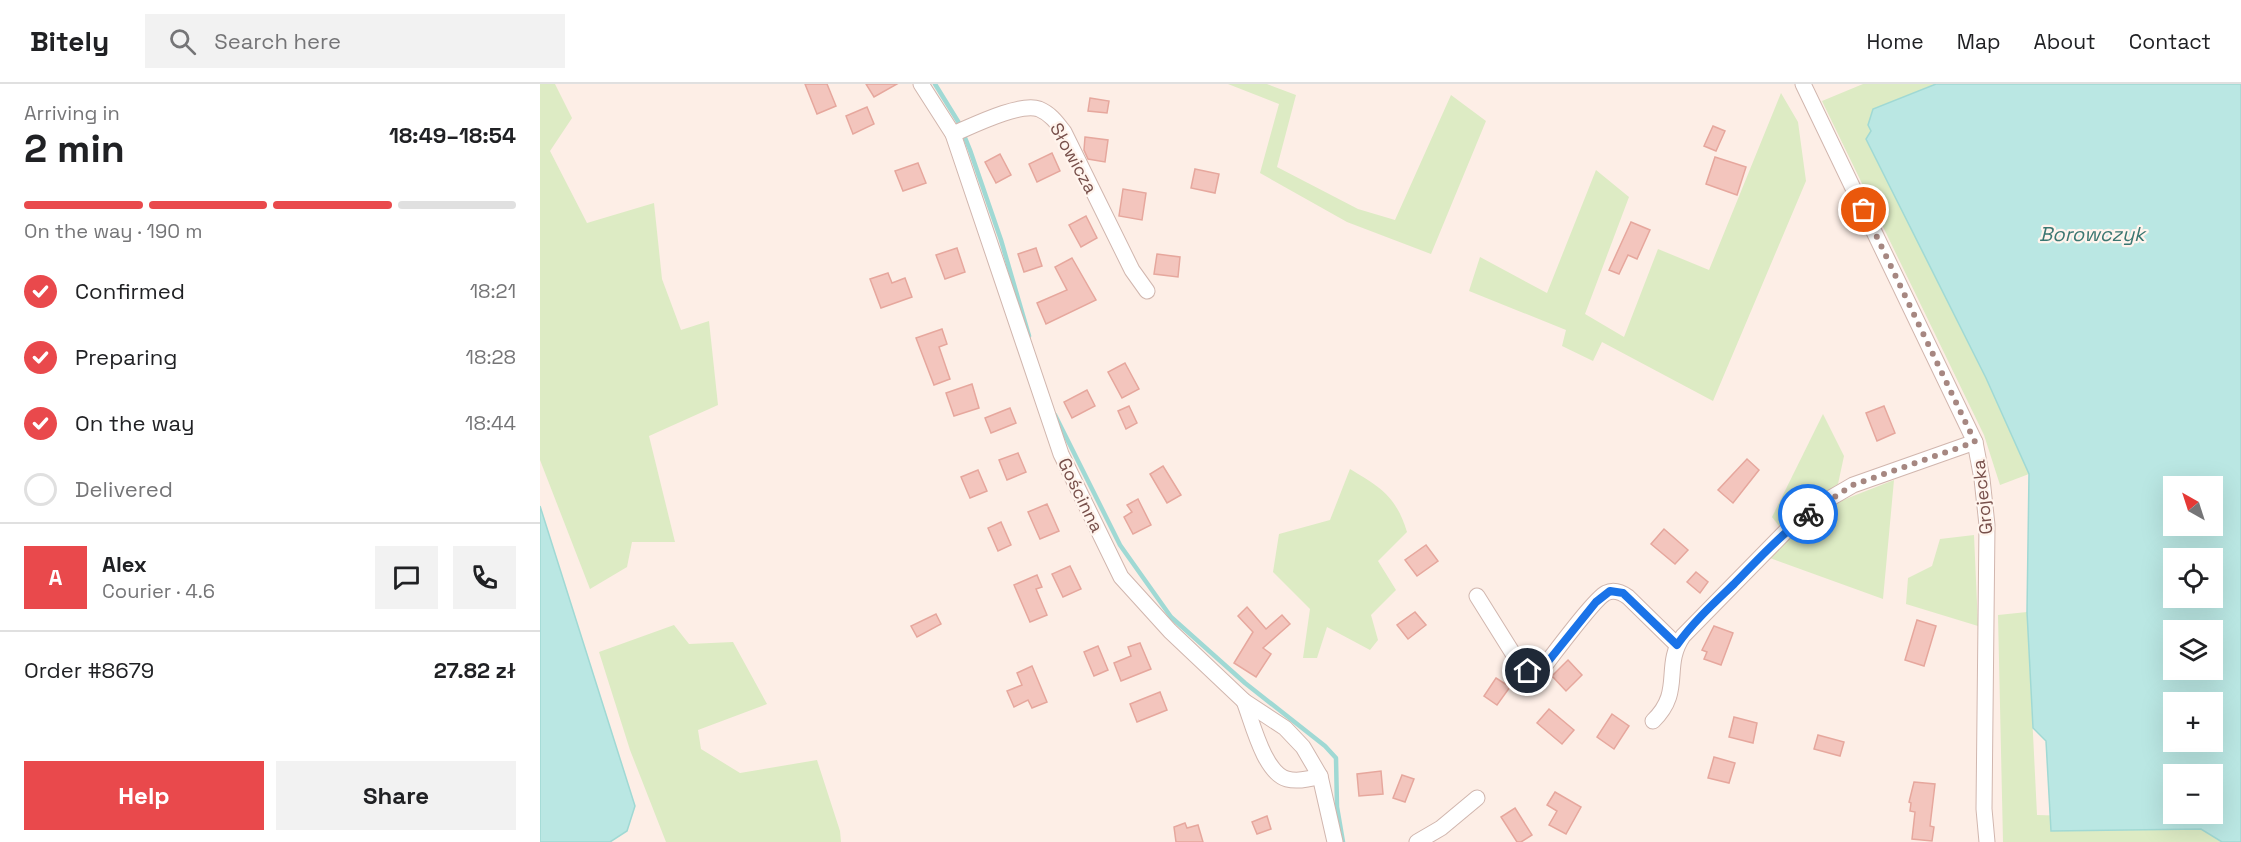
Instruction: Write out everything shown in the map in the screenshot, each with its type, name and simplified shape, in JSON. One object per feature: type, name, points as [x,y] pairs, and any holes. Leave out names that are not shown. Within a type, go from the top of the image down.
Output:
[{"type":"street","name":"Gościnna","points":[[921,84],[953,134],[1061,454],[1121,577],[1170,631],[1244,701],[1291,733],[1309,756],[1320,776],[1335,842]]},
{"type":"street","name":"Grojecka","points":[[1803,84],[1975,442],[1987,525],[1984,797],[1987,842]]},
{"type":"street","name":"Słowicza","points":[[953,134],[1015,110],[1038,108],[1052,116],[1064,132],[1132,270],[1148,291]]},
{"type":"street","points":[[1653,721],[1663,710],[1670,697],[1672,662],[1677,645],[1692,626],[1788,529],[1822,503],[1853,485],[1975,442]]},
{"type":"street","points":[[1477,596],[1517,660],[1528,671],[1542,669],[1596,602],[1610,591],[1623,593],[1677,645]]},
{"type":"street","points":[[1244,701],[1268,761],[1276,772],[1292,780],[1320,776]]},
{"type":"street","points":[[1417,842],[1441,828],[1477,798]]},
{"type":"green space","points":[[540,84],[555,84],[572,118],[550,151],[587,223],[654,203],[662,279],[681,330],[709,321],[718,405],[649,436],[675,542],[632,542],[627,567],[590,589],[540,460]]},
{"type":"green space","points":[[1228,84],[1267,84],[1296,95],[1277,167],[1358,209],[1395,220],[1451,95],[1486,121],[1431,254],[1347,222],[1260,173],[1279,104]]},
{"type":"green space","points":[[1863,84],[1947,84],[1986,378],[2029,474],[2000,485],[1984,435],[1822,101]]},
{"type":"green space","points":[[1781,93],[1798,122],[1806,181],[1713,401],[1602,342],[1593,361],[1562,346],[1566,330],[1469,291],[1480,257],[1547,293],[1596,170],[1629,197],[1585,314],[1624,337],[1658,249],[1709,270]]},
{"type":"green space","points":[[1823,414],[1844,456],[1838,484],[1779,526],[1772,517]]},
{"type":"green space","points":[[1350,469],[1386,494],[1403,520],[1407,532],[1378,561],[1396,590],[1371,615],[1378,640],[1370,650],[1327,627],[1317,658],[1303,658],[1310,609],[1273,572],[1279,534],[1330,520]]},
{"type":"green space","points":[[1894,480],[1883,599],[1770,558],[1796,532],[1843,500]]},
{"type":"green space","points":[[1974,535],[1978,626],[1906,604],[1908,578],[1932,566],[1940,539]]},
{"type":"green space","points":[[2027,612],[2037,815],[2163,819],[2163,824],[2206,824],[2227,842],[2003,842],[1998,615]]},
{"type":"green space","points":[[674,625],[689,644],[733,642],[767,704],[698,730],[701,749],[740,773],[817,760],[840,831],[841,842],[666,842],[630,750],[599,652]]},
{"type":"water","name":"Borowczyk","points":[[1936,84],[2241,84],[2241,842],[2222,842],[2201,829],[2051,831],[2046,741],[2033,728],[2027,612],[2029,474],[1986,378],[1866,139],[1871,131],[1868,125],[1873,109]]},
{"type":"water","points":[[540,506],[635,806],[627,831],[610,842],[540,842]]},
{"type":"building","points":[[805,84],[827,84],[836,106],[817,114]]},
{"type":"building","points":[[866,84],[897,84],[874,97]]},
{"type":"building","points":[[1090,98],[1109,101],[1107,113],[1088,111]]},
{"type":"building","points":[[867,107],[874,124],[853,134],[846,116]]},
{"type":"building","points":[[1713,126],[1725,131],[1716,151],[1704,146]]},
{"type":"building","points":[[1085,137],[1108,140],[1105,162],[1088,159],[1084,150]]},
{"type":"building","points":[[1052,153],[1060,171],[1037,182],[1029,164]]},
{"type":"building","points":[[1000,154],[1011,175],[996,183],[985,162]]},
{"type":"building","points":[[1715,157],[1746,167],[1737,195],[1706,184]]},
{"type":"building","points":[[918,163],[926,183],[903,191],[895,171]]},
{"type":"building","points":[[1195,169],[1219,174],[1215,193],[1191,188]]},
{"type":"building","points":[[1123,189],[1146,193],[1142,220],[1119,216]]},
{"type":"building","points":[[1086,216],[1097,238],[1081,247],[1069,225]]},
{"type":"building","points":[[1631,222],[1650,230],[1637,259],[1628,255],[1619,274],[1609,270]]},
{"type":"building","points":[[957,248],[965,272],[945,279],[936,255]]},
{"type":"building","points":[[1036,248],[1042,266],[1024,272],[1018,254]]},
{"type":"building","points":[[1157,254],[1180,257],[1178,277],[1154,274]]},
{"type":"building","points":[[1072,258],[1096,300],[1046,324],[1037,303],[1067,290],[1055,267]]},
{"type":"building","points":[[888,273],[892,283],[905,278],[912,297],[881,308],[870,279]]},
{"type":"building","points":[[942,329],[947,344],[939,347],[950,379],[934,385],[916,338]]},
{"type":"building","points":[[1125,363],[1139,389],[1122,398],[1108,372]]},
{"type":"building","points":[[972,384],[979,408],[954,416],[946,393]]},
{"type":"building","points":[[1087,390],[1095,406],[1072,418],[1064,402]]},
{"type":"building","points":[[1129,406],[1137,423],[1126,429],[1118,411]]},
{"type":"building","points":[[1884,406],[1895,433],[1877,441],[1866,413]]},
{"type":"building","points":[[1010,408],[1016,423],[991,433],[985,418]]},
{"type":"building","points":[[1018,453],[1026,472],[1007,480],[999,460]]},
{"type":"building","points":[[1747,459],[1759,470],[1733,503],[1718,490]]},
{"type":"building","points":[[1163,466],[1181,495],[1167,503],[1150,474]]},
{"type":"building","points":[[978,470],[987,491],[970,498],[961,477]]},
{"type":"building","points":[[1138,499],[1151,525],[1133,534],[1124,517],[1132,512],[1127,505]]},
{"type":"building","points":[[1047,504],[1059,531],[1040,539],[1028,512]]},
{"type":"building","points":[[1001,522],[1011,545],[998,551],[988,528]]},
{"type":"building","points":[[1664,529],[1688,550],[1675,564],[1651,544]]},
{"type":"building","points":[[1426,545],[1438,561],[1417,576],[1405,560]]},
{"type":"building","points":[[1070,566],[1081,589],[1063,597],[1052,574]]},
{"type":"building","points":[[1696,572],[1708,582],[1700,593],[1687,582]]},
{"type":"building","points":[[1037,575],[1042,587],[1036,589],[1047,615],[1030,622],[1014,585]]},
{"type":"building","points":[[1247,607],[1266,629],[1282,615],[1290,624],[1263,648],[1271,654],[1256,677],[1234,663],[1253,632],[1238,616]]},
{"type":"building","points":[[1415,612],[1426,625],[1408,639],[1397,625]]},
{"type":"building","points":[[936,614],[941,624],[917,637],[911,626]]},
{"type":"building","points":[[1917,620],[1936,626],[1924,666],[1905,660]]},
{"type":"building","points":[[1714,626],[1733,633],[1721,665],[1704,659],[1707,652],[1702,650]]},
{"type":"building","points":[[1140,643],[1151,669],[1121,681],[1114,663],[1131,656],[1128,647]]},
{"type":"building","points":[[1098,646],[1108,670],[1094,676],[1084,652]]},
{"type":"building","points":[[1568,660],[1582,675],[1566,691],[1552,676]]},
{"type":"building","points":[[1032,666],[1047,702],[1032,708],[1028,700],[1014,707],[1007,691],[1022,685],[1017,673]]},
{"type":"building","points":[[1496,678],[1510,687],[1497,705],[1484,696]]},
{"type":"building","points":[[1160,692],[1167,710],[1137,722],[1130,704]]},
{"type":"building","points":[[1549,709],[1574,730],[1562,744],[1537,723]]},
{"type":"building","points":[[1612,714],[1629,726],[1614,749],[1597,737]]},
{"type":"building","points":[[1734,717],[1757,723],[1753,743],[1729,737]]},
{"type":"building","points":[[1818,735],[1844,742],[1840,756],[1814,749]]},
{"type":"building","points":[[1714,757],[1735,763],[1729,783],[1708,778]]},
{"type":"building","points":[[1381,771],[1383,794],[1359,796],[1357,774]]},
{"type":"building","points":[[1402,775],[1414,779],[1405,802],[1393,798]]},
{"type":"building","points":[[1914,782],[1935,784],[1930,826],[1934,827],[1932,841],[1912,839],[1915,812],[1910,811],[1911,803],[1909,802]]},
{"type":"building","points":[[1555,792],[1581,807],[1566,834],[1549,825],[1557,811],[1547,805]]},
{"type":"building","points":[[1515,808],[1532,835],[1521,842],[1517,842],[1501,817]]},
{"type":"building","points":[[1267,816],[1271,829],[1257,834],[1252,822]]},
{"type":"building","points":[[1185,823],[1187,828],[1198,825],[1203,842],[1176,842],[1174,827]]},
{"type":"waterway","points":[[935,84],[959,123],[970,150],[1001,240],[1029,336]]},
{"type":"waterway","points":[[1055,415],[1120,545],[1171,617],[1245,683],[1325,746],[1336,758],[1337,807],[1343,842]]},
{"type":"way so far","points":[[1808,514],[1853,485],[1975,442],[1864,210]]},
{"type":"route","points":[[1528,671],[1542,669],[1596,602],[1610,591],[1623,593],[1677,645],[1692,626],[1788,529],[1808,514]]}]
